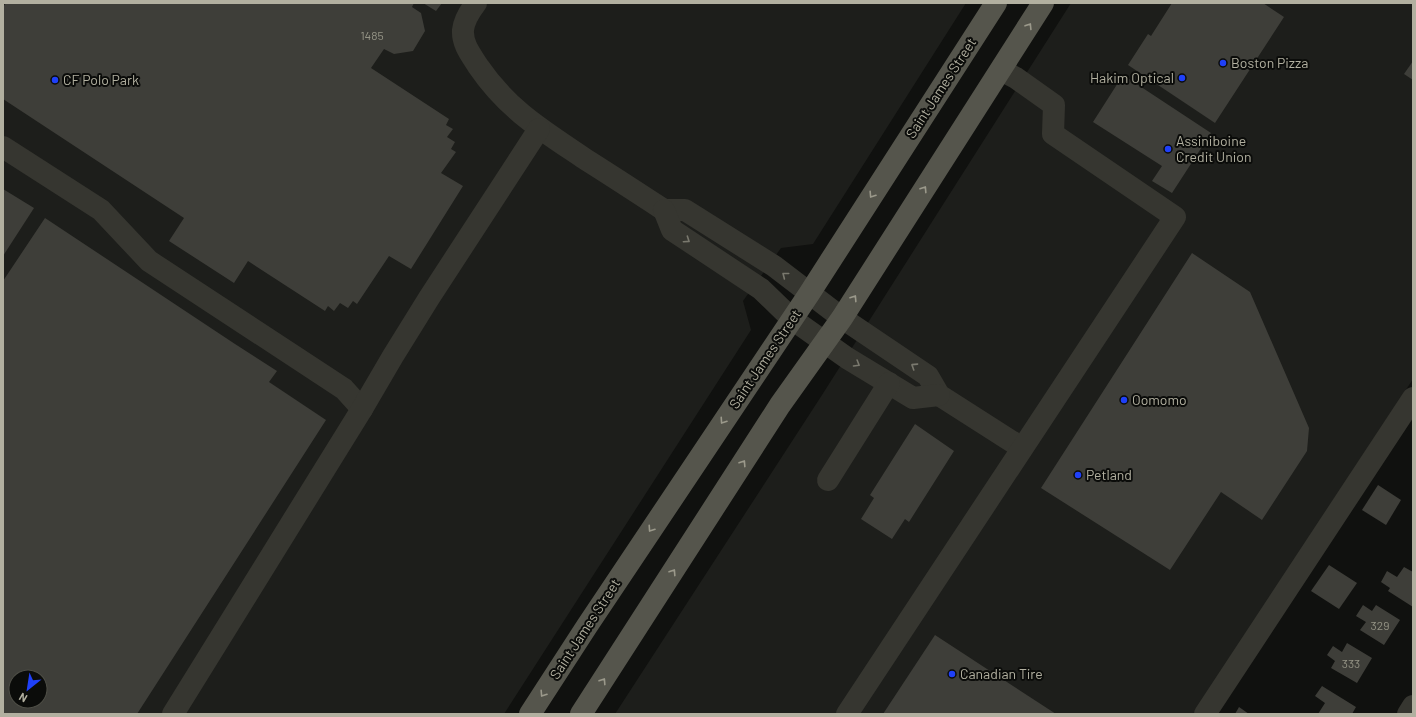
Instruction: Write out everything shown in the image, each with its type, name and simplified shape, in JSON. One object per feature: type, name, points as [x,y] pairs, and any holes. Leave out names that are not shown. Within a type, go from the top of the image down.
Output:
[{"type":"main road","name":"Saint James Street","points":[[530,714],[792,319],[996,3]]},
{"type":"main road","points":[[581,714],[780,405],[842,318],[1043,3]]},
{"type":"street","points":[[476,3],[464,23],[463,32],[467,49],[499,94],[513,108],[539,129],[664,210],[685,210],[774,266],[808,294],[928,376],[939,394],[1022,448]]},
{"type":"street","points":[[847,714],[1175,217],[1053,134],[1054,104],[1016,78],[1001,70]]},
{"type":"street","points":[[173,714],[429,298],[539,129]]},
{"type":"street","points":[[3,147],[101,210],[149,261],[344,389],[362,409]]},
{"type":"street","points":[[664,210],[672,230],[761,289],[792,319],[847,358],[913,398],[939,394]]},
{"type":"street","points":[[828,480],[888,383]]},
{"type":"street","points":[[1205,714],[1413,398]]},
{"type":"street","points":[[1408,714],[1413,706]]},
{"type":"shaded area","points":[[3,3],[966,3],[813,244],[781,248],[743,301],[751,330],[504,714],[3,714]]},
{"type":"shaded area","points":[[1071,3],[1413,3],[1413,379],[1193,714],[615,714],[822,395]]},
{"type":"building","points":[[6,3],[414,3],[412,7],[421,13],[425,31],[413,51],[394,54],[384,49],[371,68],[449,119],[446,125],[453,129],[447,137],[455,142],[451,149],[456,152],[441,173],[463,186],[411,269],[389,256],[357,304],[353,301],[348,308],[340,303],[334,311],[328,306],[325,311],[248,261],[234,283],[169,241],[184,218],[3,99],[3,7]]},
{"type":"building","points":[[423,3],[442,3],[436,11]]},
{"type":"building","name":"Boston Pizza","points":[[1172,3],[1263,3],[1284,17],[1215,123],[1128,65],[1148,34],[1151,36]]},
{"type":"building","points":[[1413,61],[1413,80],[1404,74]]},
{"type":"building","name":"Assiniboine Credit Union","points":[[1123,75],[1211,133],[1172,193],[1152,181],[1162,166],[1093,122]]},
{"type":"building","points":[[3,189],[34,208],[3,256]]},
{"type":"building","points":[[45,218],[277,371],[269,382],[326,420],[137,714],[3,714],[3,281]]},
{"type":"building","points":[[1192,253],[1250,292],[1309,428],[1307,451],[1262,520],[1221,492],[1170,570],[1041,488]]},
{"type":"building","points":[[915,424],[954,451],[909,522],[905,519],[892,539],[861,519],[874,498],[870,495]]},
{"type":"building","points":[[1378,485],[1401,500],[1386,525],[1362,510]]},
{"type":"building","points":[[1329,565],[1357,583],[1339,609],[1311,591]]},
{"type":"building","points":[[1404,567],[1413,572],[1413,607],[1388,591],[1390,588],[1381,582],[1387,571],[1397,577]]},
{"type":"building","points":[[1363,605],[1372,611],[1376,605],[1400,620],[1384,645],[1360,630],[1366,622],[1356,616]]},
{"type":"building","name":"Canadian Tire","points":[[935,635],[1056,714],[883,714]]},
{"type":"building","points":[[1347,643],[1372,658],[1357,683],[1331,668],[1335,661],[1327,655],[1333,646],[1342,652]]},
{"type":"building","points":[[1322,686],[1356,707],[1352,714],[1318,714],[1325,703],[1315,696]]},
{"type":"building","points":[[1239,707],[1249,714],[1235,714]]},
{"type":"place","name":"Boston Pizza","points":[[1223,63]]},
{"type":"place","name":"Hakim Optical","points":[[1182,78]]},
{"type":"place","name":"CF Polo Park","points":[[55,80]]},
{"type":"place","name":"Assiniboine Credit Union","points":[[1168,149]]},
{"type":"place","name":"Oomomo","points":[[1124,400]]},
{"type":"place","name":"Petland","points":[[1078,475]]},
{"type":"place","name":"Canadian Tire","points":[[952,674]]}]
